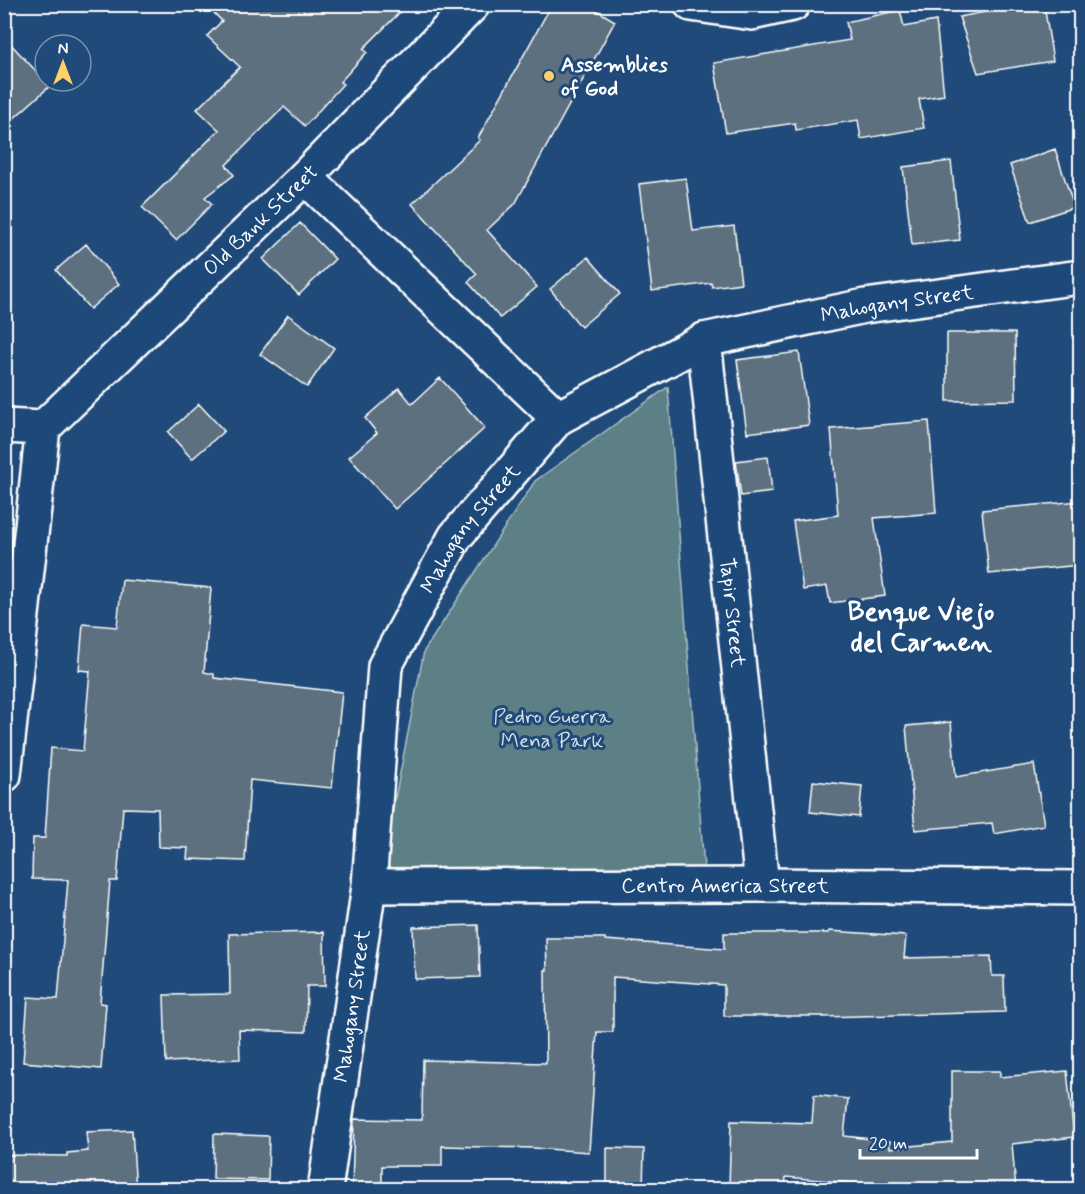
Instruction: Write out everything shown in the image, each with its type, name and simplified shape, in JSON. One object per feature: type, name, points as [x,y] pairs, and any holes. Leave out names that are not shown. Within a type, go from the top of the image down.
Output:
[{"type":"street","name":"Old Bank Street","points":[[43,428],[305,177],[473,4]]},
{"type":"street","points":[[691,4],[752,13],[793,4]]},
{"type":"street","points":[[305,177],[558,418]]},
{"type":"street","name":"Mahogany Street","points":[[325,1190],[369,886],[385,666],[455,537],[558,418],[704,340],[865,306],[1080,277]]},
{"type":"street","name":"Tapir Street","points":[[704,340],[762,885]]},
{"type":"street","points":[[4,426],[43,428],[4,775]]},
{"type":"street","name":"Centro America Street","points":[[369,886],[762,885],[1080,888]]},
{"type":"green space","name":"Pedro Guerra Mena Park","points":[[668,387],[704,868],[381,870],[424,651],[535,481]]},
{"type":"building","points":[[205,4],[408,4],[363,49],[367,52],[340,82],[343,84],[305,126],[284,107],[226,165],[234,175],[205,197],[212,204],[176,240],[142,207],[219,130],[197,109],[240,67],[207,36],[222,21]]},
{"type":"building","points":[[552,4],[586,4],[615,21],[515,204],[487,230],[537,287],[500,318],[468,282],[477,274],[412,204],[480,140],[478,138]]},
{"type":"building","points":[[1026,4],[1044,4],[1053,61],[978,73],[959,17]]},
{"type":"building","points":[[900,10],[904,27],[936,21],[944,95],[919,99],[924,128],[861,139],[858,120],[796,130],[795,123],[726,133],[714,63],[850,40],[846,22]]},
{"type":"building","points":[[4,37],[33,68],[33,93],[42,93],[4,127]]},
{"type":"building","points":[[1055,149],[1074,207],[1030,222],[1010,165]]},
{"type":"building","points":[[951,161],[960,240],[912,245],[903,167]]},
{"type":"building","points":[[686,178],[693,231],[734,226],[741,283],[712,287],[711,283],[652,291],[639,184]]},
{"type":"building","points":[[300,223],[335,259],[299,295],[263,259]]},
{"type":"building","points":[[86,244],[119,284],[90,309],[56,270]]},
{"type":"building","points":[[588,257],[620,294],[581,327],[550,289]]},
{"type":"building","points":[[288,315],[334,348],[307,387],[260,354]]},
{"type":"building","points":[[947,333],[1015,333],[1016,400],[947,401]]},
{"type":"building","points":[[799,352],[809,425],[747,433],[737,360]]},
{"type":"building","points":[[440,378],[485,428],[395,509],[349,457],[377,433],[365,418],[399,388],[412,404]]},
{"type":"building","points":[[199,404],[224,431],[192,459],[168,432]]},
{"type":"building","points":[[929,421],[936,513],[874,518],[885,596],[830,603],[827,586],[803,590],[793,521],[838,515],[831,429]]},
{"type":"building","points":[[768,457],[772,492],[741,496],[736,461]]},
{"type":"building","points":[[1080,501],[1080,565],[989,574],[982,510]]},
{"type":"building","points":[[122,580],[211,588],[204,672],[214,674],[214,678],[342,692],[332,788],[250,780],[245,861],[187,859],[188,848],[159,847],[158,809],[123,808],[117,881],[110,881],[100,1003],[106,1004],[101,1069],[23,1062],[28,997],[58,999],[68,880],[32,879],[33,838],[45,838],[51,748],[83,751],[90,671],[79,670],[83,624],[117,627]]},
{"type":"building","points":[[951,722],[956,777],[1034,764],[1044,825],[994,834],[992,823],[915,830],[906,726]]},
{"type":"building","points":[[813,781],[862,786],[859,817],[810,812]]},
{"type":"building","points":[[478,925],[480,977],[415,979],[413,927]]},
{"type":"building","points":[[829,931],[906,936],[904,958],[991,956],[992,976],[1004,976],[1005,1012],[823,1017],[724,1016],[724,985],[613,977],[613,1032],[597,1032],[589,1152],[442,1146],[442,1166],[382,1166],[382,1190],[352,1190],[354,1119],[422,1120],[423,1060],[546,1063],[546,938],[605,938],[605,940],[724,949],[724,933],[829,933]]},
{"type":"building","points":[[324,932],[325,986],[307,986],[306,1032],[239,1030],[240,1059],[166,1062],[164,995],[230,994],[229,934]]},
{"type":"building","points":[[952,1071],[1000,1071],[1000,1077],[1067,1071],[1074,1137],[1012,1144],[1016,1190],[932,1190],[786,1177],[785,1189],[729,1187],[731,1121],[812,1123],[814,1095],[848,1099],[844,1136],[890,1141],[890,1148],[952,1142]]},
{"type":"building","points":[[132,1130],[136,1190],[4,1190],[4,1155],[67,1156],[67,1153],[88,1151],[86,1132]]},
{"type":"building","points":[[214,1134],[269,1136],[268,1180],[213,1179]]},
{"type":"building","points":[[607,1148],[644,1149],[643,1190],[607,1190]]},
{"type":"place","name":"Assemblies of God","points":[[549,76]]},
{"type":"district","name":"Benque Viejo del Carmen","points":[[921,626]]}]
